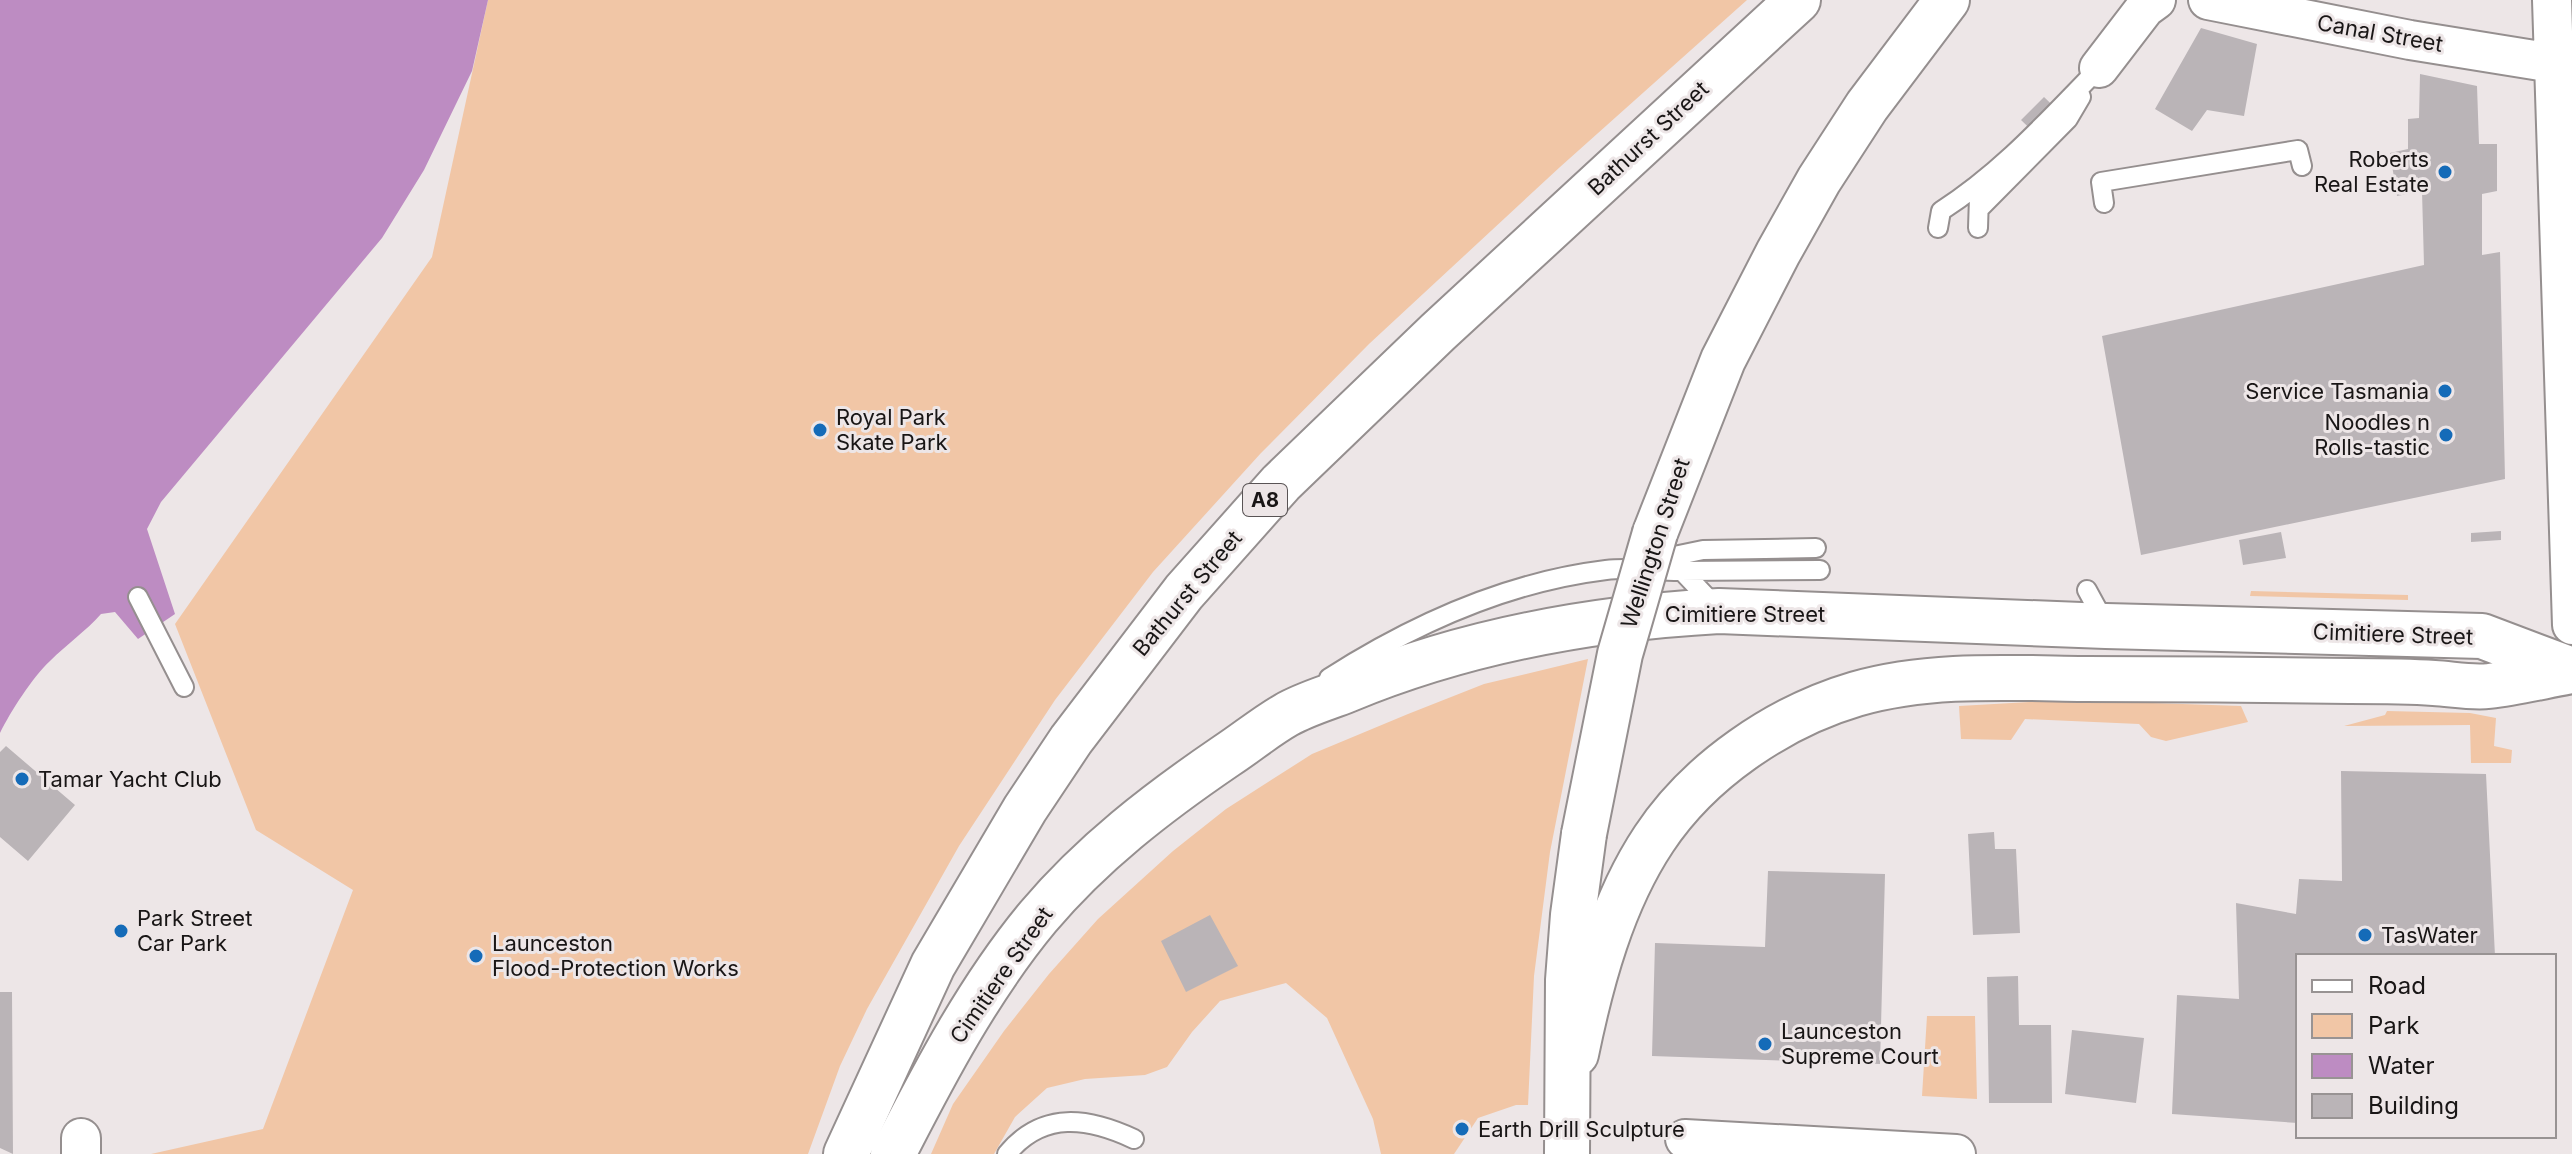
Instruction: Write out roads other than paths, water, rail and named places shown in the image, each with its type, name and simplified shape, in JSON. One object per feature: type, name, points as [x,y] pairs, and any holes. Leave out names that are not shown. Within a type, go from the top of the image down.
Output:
[{"type":"main road","name":"Bathurst Street","points":[[846,1154],[933,965],[1018,822],[1071,740],[1184,592],[1292,472],[1438,332],[1798,0]]},
{"type":"main road","name":"Wellington Street","points":[[1567,1154],[1568,980],[1584,834],[1624,639],[1655,533],[1723,360],[1778,253],[1819,180],[1867,106],[1945,2]]},
{"type":"main road","name":"Cimitiere Street","points":[[893,1154],[951,1044],[1037,918],[1116,838],[1168,795],[1288,714],[1420,663],[1537,632],[1657,614],[2097,608],[2482,636],[2572,671]]},
{"type":"main road","name":"Cimitiere Street","points":[[1569,1092],[1581,1029],[1607,939],[1636,870],[1655,838],[1717,770],[1781,724],[1819,707],[1879,690],[1979,678],[2409,682],[2486,686],[2572,671]]},
{"type":"street","points":[[2099,68],[2145,8],[2156,0]]},
{"type":"street","name":"Canal Street","points":[[2208,0],[2410,40],[2553,63]]},
{"type":"street","points":[[2552,0],[2572,625]]},
{"type":"street","points":[[1685,1139],[1956,1154]]},
{"type":"lane","points":[[1980,186],[1979,218],[2068,119],[2099,68]]},
{"type":"lane","points":[[2099,68],[2022,148],[1940,220],[2061,92],[2099,68]]},
{"type":"lane","points":[[2104,203],[2101,182],[2298,150],[2302,166]]},
{"type":"lane","points":[[1288,714],[1329,679],[1377,648],[1471,605],[1530,585],[1703,550],[1816,548]]},
{"type":"lane","points":[[1608,569],[1820,570]]},
{"type":"lane","points":[[1682,571],[1719,611]]},
{"type":"lane","points":[[138,597],[184,687]]},
{"type":"lane","points":[[1007,1154],[1016,1143],[1038,1128],[1068,1121],[1104,1125],[1134,1139]]},
{"type":"water","points":[[0,0],[488,0],[472,71],[424,170],[382,238],[161,502],[147,529],[175,614],[138,639],[115,612],[101,614],[43,668],[22,695],[0,733]]},
{"type":"place","name":"Roberts Real Estate","points":[[2445,172]]},
{"type":"place","name":"Service Tasmania","points":[[2445,391]]},
{"type":"place","name":"Royal Park Skate Park","points":[[820,430]]},
{"type":"place","name":"Noodles n Rolls-tastic","points":[[2446,435]]},
{"type":"place","name":"Tamar Yacht Club","points":[[22,779]]},
{"type":"place","name":"Park Street Car Park","points":[[121,931]]},
{"type":"place","name":"TasWater","points":[[2365,935]]},
{"type":"place","name":"Launceston Flood-Protection Works","points":[[476,956]]},
{"type":"place","name":"Launceston Supreme Court","points":[[1765,1044]]},
{"type":"place","name":"Earth Drill Sculpture","points":[[1462,1129]]}]
